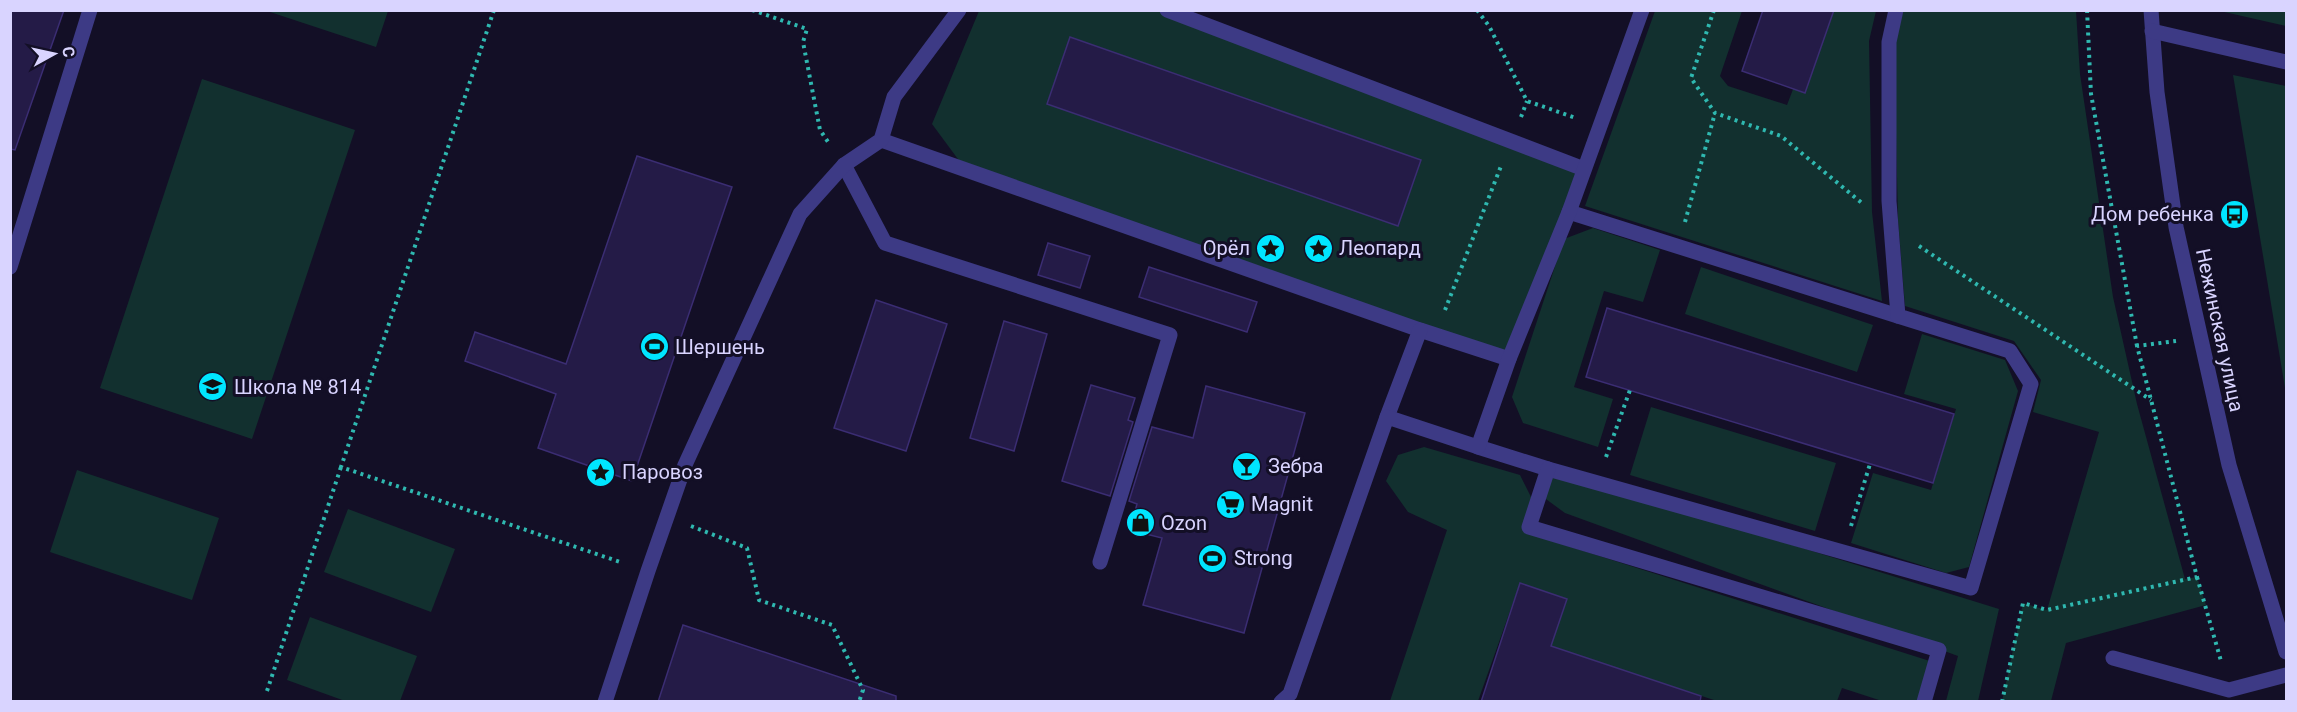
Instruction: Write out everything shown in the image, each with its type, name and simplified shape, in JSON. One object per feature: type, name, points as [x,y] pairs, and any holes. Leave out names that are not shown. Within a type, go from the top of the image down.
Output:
[{"type":"street","points":[[10,267],[90,10]]},
{"type":"street","points":[[605,702],[685,465],[800,213],[844,165],[881,140],[894,97],[959,10]]},
{"type":"street","points":[[1167,10],[1584,169]]},
{"type":"street","points":[[1478,447],[1509,359],[1569,212],[1642,10]]},
{"type":"street","points":[[1896,10],[1888,42],[1889,201],[1898,316]]},
{"type":"street","name":"Нежинская улица","points":[[2151,10],[2157,92],[2176,226],[2229,465],[2286,652]]},
{"type":"street","points":[[2152,31],[2286,62]]},
{"type":"street","points":[[881,140],[1428,333],[1509,359]]},
{"type":"street","points":[[844,165],[885,243],[1170,335],[1100,562]]},
{"type":"street","points":[[1388,417],[1548,469],[1971,588],[2031,384],[2010,351],[1569,212]]},
{"type":"street","points":[[1281,702],[1290,694],[1388,417],[1428,333]]},
{"type":"street","points":[[1548,469],[1529,527],[1939,650],[1924,702]]},
{"type":"street","points":[[2113,658],[2228,696],[2286,675]]},
{"type":"path","points":[[267,691],[494,10]]},
{"type":"path","points":[[752,10],[807,29],[802,42],[820,130],[844,165]]},
{"type":"path","points":[[766,10],[770,16]]},
{"type":"path","points":[[1477,10],[1489,26],[1527,101],[1599,127]]},
{"type":"path","points":[[2087,10],[2091,94],[2137,346],[2228,696]]},
{"type":"path","points":[[1428,333],[1527,101]]},
{"type":"path","points":[[1678,246],[1715,113]]},
{"type":"path","points":[[2137,346],[2201,338]]},
{"type":"path","points":[[1597,483],[1630,390]]},
{"type":"path","points":[[1844,552],[1870,464]]},
{"type":"path","points":[[341,467],[648,572]]},
{"type":"path","points":[[668,517],[747,548],[759,600],[832,625],[863,690],[859,702]]},
{"type":"path","points":[[2002,702],[2023,603],[2046,610],[2197,577]]},
{"type":"green space","points":[[267,11],[388,11],[376,47]]},
{"type":"green space","points":[[979,11],[1167,11],[1584,169],[1509,359],[966,170],[932,124]]},
{"type":"green space","points":[[1655,11],[1742,11],[1720,76],[1728,86],[1787,105],[1823,11],[1876,11],[1869,41],[1872,212],[1882,301],[1585,206]]},
{"type":"green space","points":[[1903,11],[2076,11],[2080,74],[2113,297],[2137,404],[2185,579],[2197,577],[2206,605],[2066,643],[2051,701],[2002,701],[2023,603],[2047,610],[2099,432],[2033,412],[2041,380],[2014,341],[1905,306],[1898,220],[1894,46]]},
{"type":"green space","points":[[2220,11],[2286,11],[2286,26]]},
{"type":"green space","points":[[2233,75],[2286,86],[2286,394]]},
{"type":"green space","points":[[202,79],[355,130],[252,439],[100,388]]},
{"type":"green space","points":[[1593,228],[1660,250],[1643,302],[1604,291],[1574,387],[1613,399],[1598,447],[1523,423],[1512,397],[1564,239]]},
{"type":"green space","points":[[1701,267],[1873,325],[1857,372],[1685,314]]},
{"type":"green space","points":[[1922,334],[2005,360],[2018,391],[1969,567],[1946,573],[1851,543],[1873,473],[1931,490],[1956,409],[1904,394]]},
{"type":"green space","points":[[1651,407],[1836,463],[1815,531],[1630,475]]},
{"type":"green space","points":[[1424,447],[1520,475],[1532,499],[1524,532],[1936,663],[1924,701],[1882,701],[1842,688],[1837,701],[1717,701],[1582,657],[1542,674],[1566,599],[1520,583],[1478,701],[1390,701],[1447,530],[1408,512],[1386,481],[1398,455]]},
{"type":"green space","points":[[1548,469],[1999,609],[1978,701],[1946,701],[1958,656],[1565,513],[1539,494]]},
{"type":"green space","points":[[77,470],[219,518],[192,600],[50,552]]},
{"type":"green space","points":[[348,509],[455,549],[431,612],[324,572]]},
{"type":"green space","points":[[310,617],[417,656],[400,701],[345,701],[287,680]]},
{"type":"building","points":[[10,10],[64,10],[15,150],[10,149]]},
{"type":"building","points":[[1763,10],[1834,10],[1805,93],[1742,71]]},
{"type":"building","points":[[1070,37],[1421,160],[1398,226],[1047,104]]},
{"type":"building","points":[[637,156],[732,187],[632,481],[538,448],[556,394],[465,361],[475,332],[566,364]]},
{"type":"building","points":[[1048,243],[1090,256],[1080,288],[1038,275]]},
{"type":"building","points":[[1149,267],[1257,302],[1247,332],[1139,297]]},
{"type":"building","points":[[876,300],[947,324],[906,451],[834,428]]},
{"type":"building","points":[[1607,308],[1954,414],[1933,483],[1586,377]]},
{"type":"building","points":[[1004,321],[1047,334],[1014,451],[970,438]]},
{"type":"building","points":[[1091,385],[1135,398],[1128,420],[1133,422],[1110,496],[1062,481]]},
{"type":"building","points":[[1206,386],[1305,413],[1244,633],[1143,605],[1162,538],[1130,530],[1137,504],[1129,501],[1152,427],[1193,438]]},
{"type":"building","points":[[1520,583],[1567,599],[1551,646],[1701,696],[1700,702],[1481,702]]},
{"type":"building","points":[[683,625],[896,696],[896,702],[658,702]]},
{"type":"place","name":"Дом ребенка","points":[[2235,214]]},
{"type":"place","name":"Орёл","points":[[1271,248]]},
{"type":"place","name":"Леопард","points":[[1318,248]]},
{"type":"place","name":"Шершень","points":[[654,347]]},
{"type":"place","name":"Школа № 814","points":[[213,387]]},
{"type":"place","name":"Зебра","points":[[1247,466]]},
{"type":"place","name":"Паровоз","points":[[601,472]]},
{"type":"place","name":"Magnit","points":[[1230,504]]},
{"type":"place","name":"Ozon","points":[[1140,523]]},
{"type":"place","name":"Strong","points":[[1213,558]]}]
